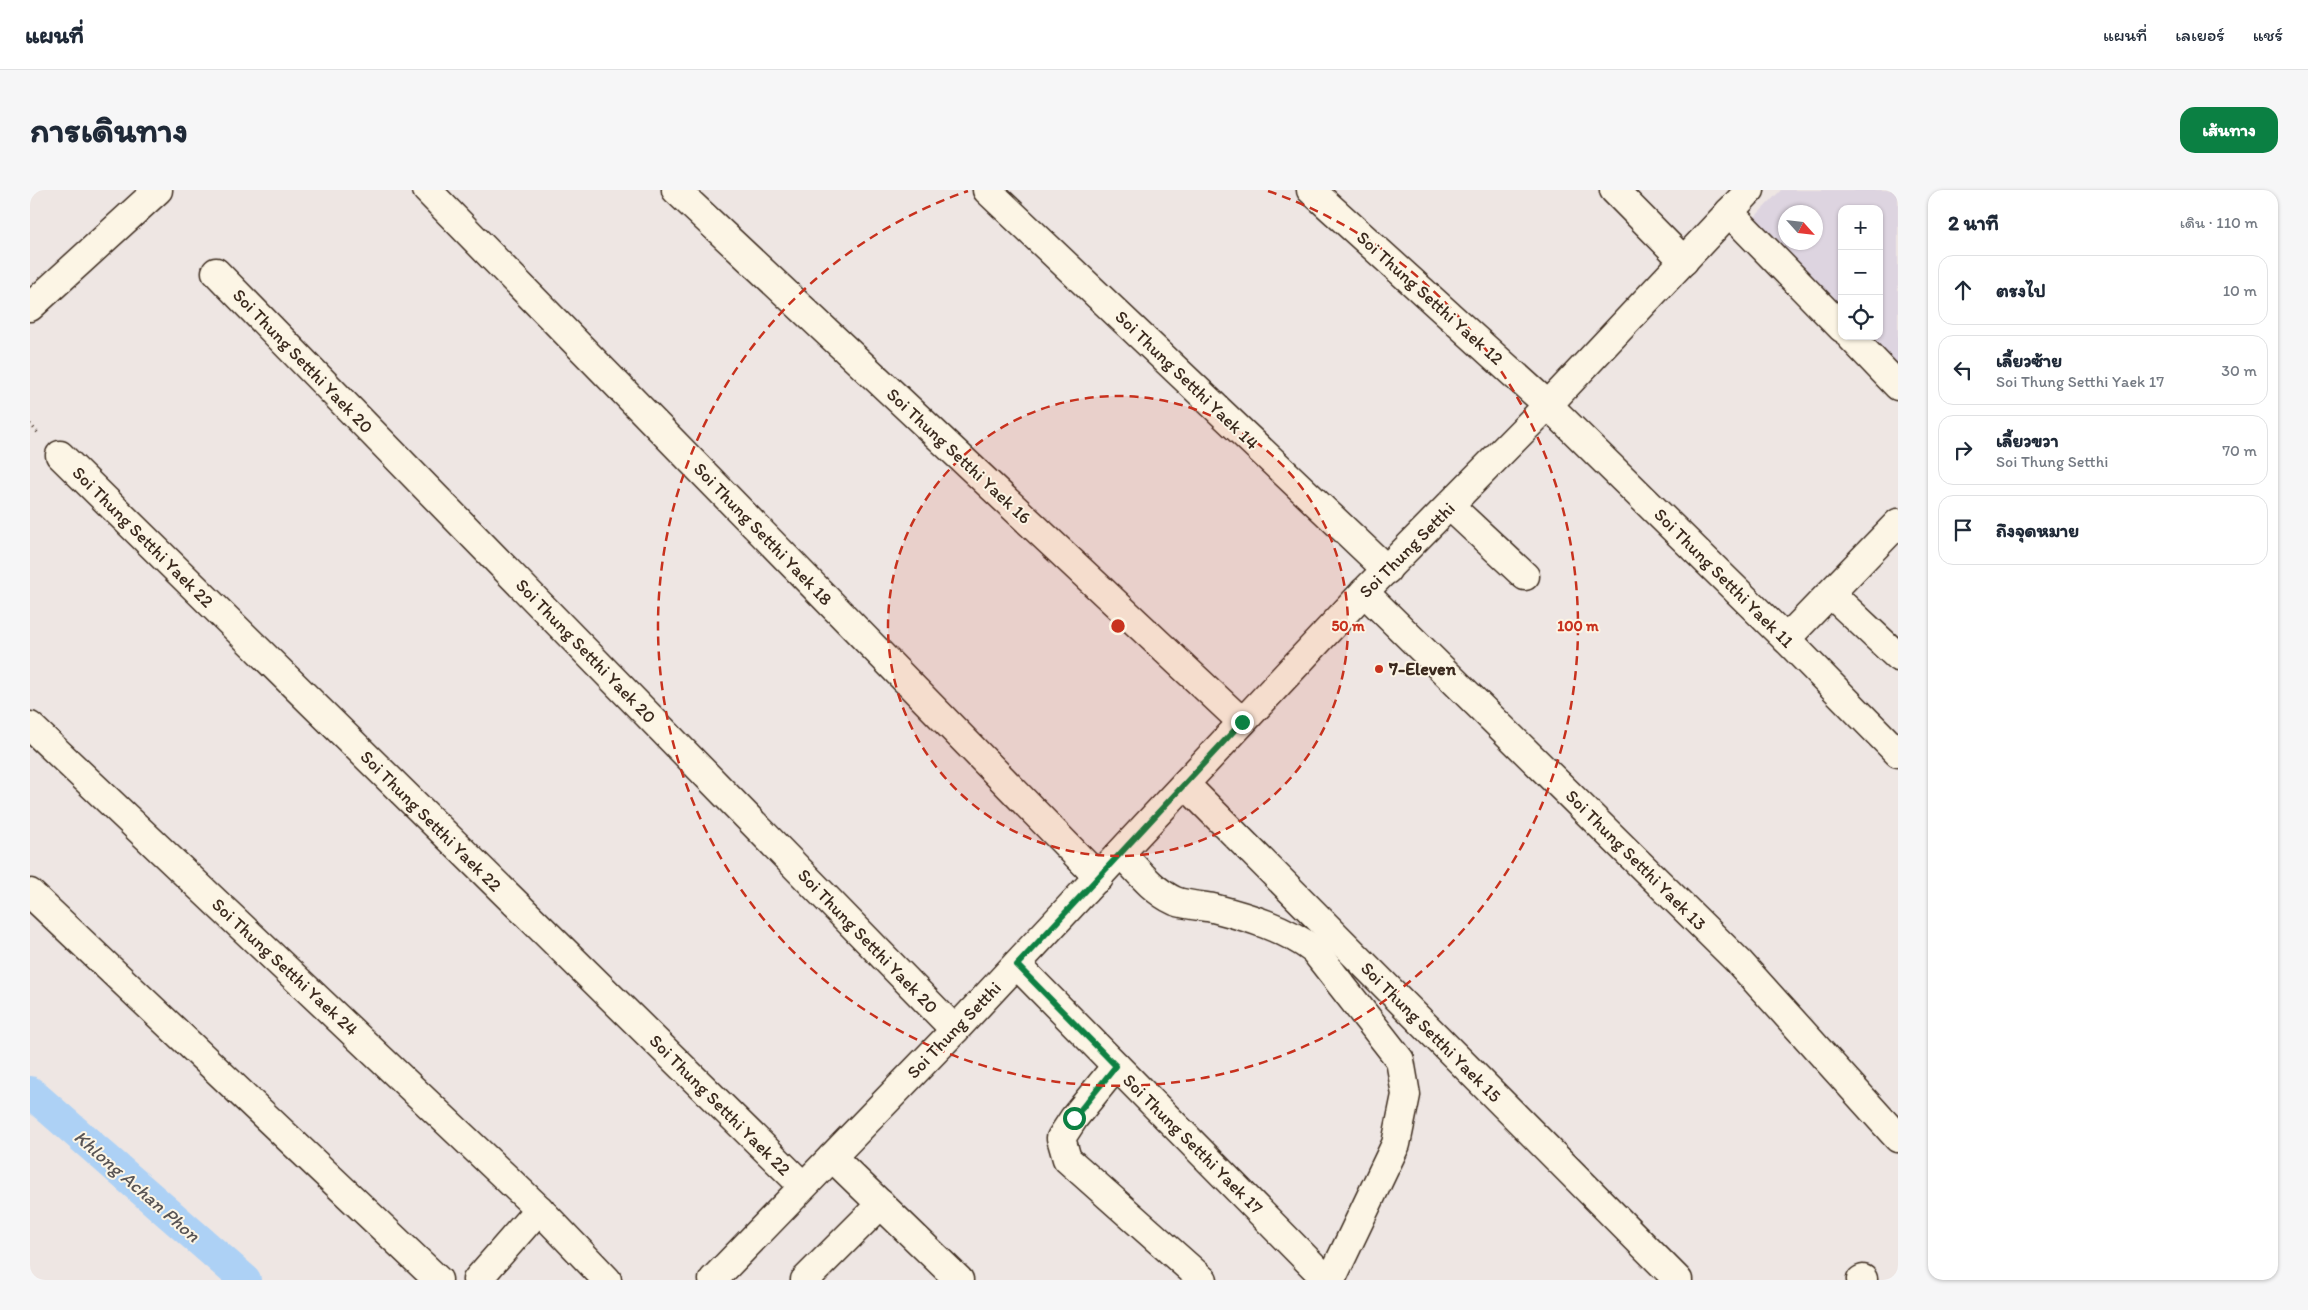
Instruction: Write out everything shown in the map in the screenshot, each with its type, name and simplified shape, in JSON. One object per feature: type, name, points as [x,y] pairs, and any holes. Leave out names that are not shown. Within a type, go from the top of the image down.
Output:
[{"type":"street","points":[[30,306],[158,190]]},
{"type":"street","name":"Soi Thung Setthi Yaek 18","points":[[427,190],[1099,878]]},
{"type":"street","name":"Soi Thung Setthi Yaek 16","points":[[676,190],[1242,722]]},
{"type":"street","name":"Soi Thung Setthi Yaek 14","points":[[987,190],[1387,570]]},
{"type":"street","name":"Soi Thung Setthi Yaek 12","points":[[1311,190],[1548,405]]},
{"type":"street","points":[[1614,190],[1684,261]]},
{"type":"street","name":"Soi Thung Setthi","points":[[713,1280],[1017,965],[1364,592],[1548,405],[1750,190]]},
{"type":"street","points":[[1729,212],[1838,324]]},
{"type":"street","name":"Soi Thung Setthi Yaek 20","points":[[216,272],[955,1030]]},
{"type":"street","points":[[1854,340],[1898,386]]},
{"type":"street","name":"Soi Thung Setthi Yaek 11","points":[[1548,405],[1786,639],[1898,753]]},
{"type":"street","name":"Soi Thung Setthi Yaek 22","points":[[60,455],[802,1186]]},
{"type":"street","points":[[1450,506],[1525,576]]},
{"type":"street","points":[[1786,639],[1832,594],[1898,523]]},
{"type":"street","name":"Soi Thung Setthi Yaek 13","points":[[1364,592],[1732,956],[1898,1138]]},
{"type":"street","points":[[1832,594],[1898,657]]},
{"type":"street","name":"Soi Thung Setthi Yaek 24","points":[[30,726],[539,1209],[607,1280]]},
{"type":"street","name":"Soi Thung Setthi Yaek 15","points":[[1185,784],[1678,1280]]},
{"type":"street","points":[[1121,853],[1155,888],[1176,901],[1233,914],[1296,937],[1314,950],[1400,1060],[1406,1095],[1396,1144],[1331,1280]]},
{"type":"street","points":[[30,893],[438,1280]]},
{"type":"street","name":"Soi Thung Setthi Yaek 17","points":[[1017,965],[1326,1280]]},
{"type":"street","points":[[1116,1066],[1074,1118],[1061,1138],[1066,1159],[1204,1280]]},
{"type":"street","points":[[832,1157],[959,1280]]},
{"type":"street","points":[[805,1280],[881,1204]]},
{"type":"street","points":[[477,1280],[539,1209]]},
{"type":"shaded area","points":[[1781,190],[1898,190],[1898,370],[1869,340],[1883,340],[1883,205],[1838,205],[1838,309],[1780,250],[1823,250],[1823,205],[1778,205],[1778,248],[1751,221]]},
{"type":"waterway","name":"Khlong Achan Phon","points":[[30,1092],[245,1280]]},
{"type":"place","name":"7-Eleven","points":[[1379,669]]},
{"type":"route","points":[[1074,1118],[1116,1066],[1017,965],[1242,722]]}]
